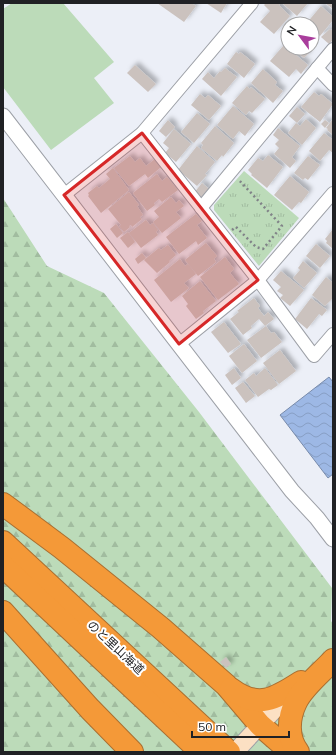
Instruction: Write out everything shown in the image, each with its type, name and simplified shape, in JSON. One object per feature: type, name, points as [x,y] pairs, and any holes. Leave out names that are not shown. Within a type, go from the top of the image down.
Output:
[{"type":"highway","points":[[3,504],[62,548],[161,628],[239,695],[251,700],[276,698],[300,682]]},
{"type":"highway","name":"のと里山海道","points":[[3,542],[228,749]]},
{"type":"highway","name":"のと里山海道","points":[[3,566],[201,752]]},
{"type":"highway","points":[[3,612],[90,709],[132,752]]},
{"type":"highway","points":[[298,752],[294,748],[289,727],[296,702],[303,692],[333,660]]},
{"type":"highway","points":[[226,685],[260,725],[291,752]]},
{"type":"main road","points":[[228,749],[260,725],[333,647]]},
{"type":"street","points":[[64,195],[142,133],[252,3]]},
{"type":"street","points":[[201,208],[333,49]]},
{"type":"street","points":[[317,68],[333,85]]},
{"type":"street","points":[[3,116],[292,491],[317,518],[333,539]]},
{"type":"street","points":[[142,133],[258,280],[314,356],[333,334]]},
{"type":"street","points":[[179,344],[258,280],[333,193]]},
{"type":"path","points":[[236,227],[260,249],[265,247],[282,226],[244,184]]},
{"type":"highlighted area","points":[[142,133],[258,280],[179,344],[64,195]]},
{"type":"green space","points":[[12,3],[63,3],[114,62],[94,78],[114,103],[51,150],[3,87],[3,9]]},
{"type":"green space","points":[[244,171],[299,218],[259,266],[214,210],[214,205]]},
{"type":"green space","points":[[3,198],[47,266],[104,293],[199,412],[332,588],[331,621],[333,624],[333,752],[3,752]]},
{"type":"water","points":[[329,377],[333,382],[333,474],[328,478],[280,415]]},
{"type":"building","points":[[157,3],[191,3],[196,6],[184,22]]},
{"type":"building","points":[[206,3],[227,3],[221,13]]},
{"type":"building","points":[[266,3],[279,3],[279,5],[290,16],[280,16],[280,27],[274,34],[260,22],[270,11],[264,5]]},
{"type":"building","points":[[282,3],[308,3],[297,16]]},
{"type":"building","points":[[325,3],[333,3],[333,9]]},
{"type":"building","points":[[321,6],[333,17],[333,20],[320,36],[320,16],[313,16]]},
{"type":"building","points":[[330,29],[333,31],[333,40],[329,44],[321,37]]},
{"type":"building","points":[[280,50],[280,56],[297,56],[308,65],[301,74],[296,69],[289,77],[270,61]]},
{"type":"building","points":[[236,52],[239,54],[240,52],[255,64],[244,78],[227,64]]},
{"type":"building","points":[[135,65],[156,84],[148,92],[127,73]]},
{"type":"building","points":[[225,68],[237,77],[221,96],[202,79],[208,72],[214,78]]},
{"type":"building","points":[[263,69],[277,82],[275,85],[283,91],[273,103],[251,83]]},
{"type":"building","points":[[247,86],[250,89],[251,87],[265,99],[252,113],[249,111],[246,115],[232,103]]},
{"type":"building","points":[[314,92],[319,96],[321,94],[333,104],[320,122],[301,107]]},
{"type":"building","points":[[200,94],[205,98],[208,95],[221,106],[209,120],[191,105]]},
{"type":"building","points":[[233,106],[254,124],[245,136],[239,131],[233,139],[217,125]]},
{"type":"building","points":[[297,107],[305,114],[297,123],[289,116]]},
{"type":"building","points":[[197,113],[210,124],[194,143],[181,132]]},
{"type":"building","points":[[306,119],[316,128],[302,145],[288,133],[296,123],[300,126]]},
{"type":"building","points":[[333,119],[333,135],[326,128]]},
{"type":"building","points":[[168,120],[175,127],[166,137],[159,131]]},
{"type":"building","points":[[325,120],[329,123],[325,128],[321,124]]},
{"type":"building","points":[[215,126],[234,143],[223,157],[222,155],[217,161],[201,148],[203,145],[201,143]]},
{"type":"building","points":[[278,128],[300,146],[292,157],[296,161],[290,168],[274,154],[279,148],[275,144],[279,140],[273,135]]},
{"type":"building","points":[[174,129],[191,144],[176,162],[165,153],[169,148],[163,143]]},
{"type":"building","points":[[324,133],[333,140],[333,153],[329,150],[320,161],[309,151]]},
{"type":"building","points":[[197,146],[215,162],[205,174],[207,175],[197,186],[178,170]]},
{"type":"building","points":[[268,155],[283,167],[267,188],[251,175],[252,174],[248,170],[258,158],[263,161]]},
{"type":"building","points":[[130,156],[135,162],[140,158],[146,166],[155,159],[161,167],[148,178],[145,174],[129,186],[114,168]]},
{"type":"building","points":[[308,156],[320,165],[308,180],[305,178],[303,180],[294,173]]},
{"type":"building","points":[[113,168],[129,190],[101,213],[88,196],[88,193],[97,186],[99,188],[110,179],[106,174]]},
{"type":"building","points":[[157,174],[162,181],[167,177],[178,190],[162,202],[159,199],[154,203],[155,205],[147,211],[133,193]]},
{"type":"building","points":[[290,176],[309,192],[301,203],[299,202],[292,210],[274,195]]},
{"type":"building","points":[[202,183],[209,189],[201,198],[194,193]]},
{"type":"building","points":[[129,192],[139,205],[137,206],[143,215],[140,217],[142,219],[132,227],[131,225],[129,226],[130,227],[124,232],[119,226],[121,225],[108,209]]},
{"type":"building","points":[[171,197],[176,203],[179,200],[184,206],[176,212],[181,218],[162,233],[153,222],[159,217],[154,211]]},
{"type":"building","points":[[196,214],[202,221],[197,225],[207,238],[198,245],[196,241],[179,254],[166,237]]},
{"type":"building","points":[[146,220],[150,225],[153,223],[158,230],[156,232],[158,235],[141,248],[129,233]]},
{"type":"building","points":[[116,224],[123,233],[117,238],[110,229]]},
{"type":"building","points":[[333,229],[333,249],[326,243],[327,241],[325,239]]},
{"type":"building","points":[[128,232],[135,242],[128,248],[120,238]]},
{"type":"building","points":[[206,243],[217,256],[214,259],[216,262],[198,276],[185,260]]},
{"type":"building","points":[[316,244],[330,256],[320,268],[306,256]]},
{"type":"building","points":[[168,245],[176,255],[157,273],[144,260],[159,248],[161,250]]},
{"type":"building","points":[[142,253],[146,258],[138,264],[135,259]]},
{"type":"building","points":[[225,257],[234,269],[230,273],[239,284],[218,300],[200,277]]},
{"type":"building","points":[[180,259],[185,266],[188,264],[196,274],[184,283],[189,288],[171,302],[154,280]]},
{"type":"building","points":[[303,261],[317,273],[304,288],[293,278],[300,270],[298,268]]},
{"type":"building","points":[[281,271],[304,290],[290,306],[280,298],[283,295],[277,291],[281,287],[273,280]]},
{"type":"building","points":[[326,277],[333,283],[333,298],[325,306],[312,295]]},
{"type":"building","points":[[200,281],[216,301],[203,311],[204,313],[196,319],[186,306],[188,304],[182,296]]},
{"type":"building","points":[[254,298],[260,306],[258,308],[264,316],[268,312],[274,319],[265,326],[259,319],[251,326],[252,328],[243,335],[230,319],[239,312],[237,311]]},
{"type":"building","points":[[311,298],[327,310],[322,316],[319,314],[307,329],[295,319]]},
{"type":"building","points":[[224,322],[241,344],[228,353],[211,332]]},
{"type":"building","points":[[266,326],[271,333],[274,332],[282,342],[261,358],[247,340]]},
{"type":"building","points":[[244,344],[257,361],[242,373],[229,356]]},
{"type":"building","points":[[280,350],[296,371],[279,384],[263,363]]},
{"type":"building","points":[[234,368],[241,378],[232,385],[225,375]]},
{"type":"building","points":[[265,368],[278,385],[271,390],[269,389],[258,397],[245,380],[254,373],[256,376]]},
{"type":"building","points":[[243,382],[255,396],[246,403],[235,388]]},
{"type":"building","points":[[226,657],[231,664],[226,668],[220,662]]}]
